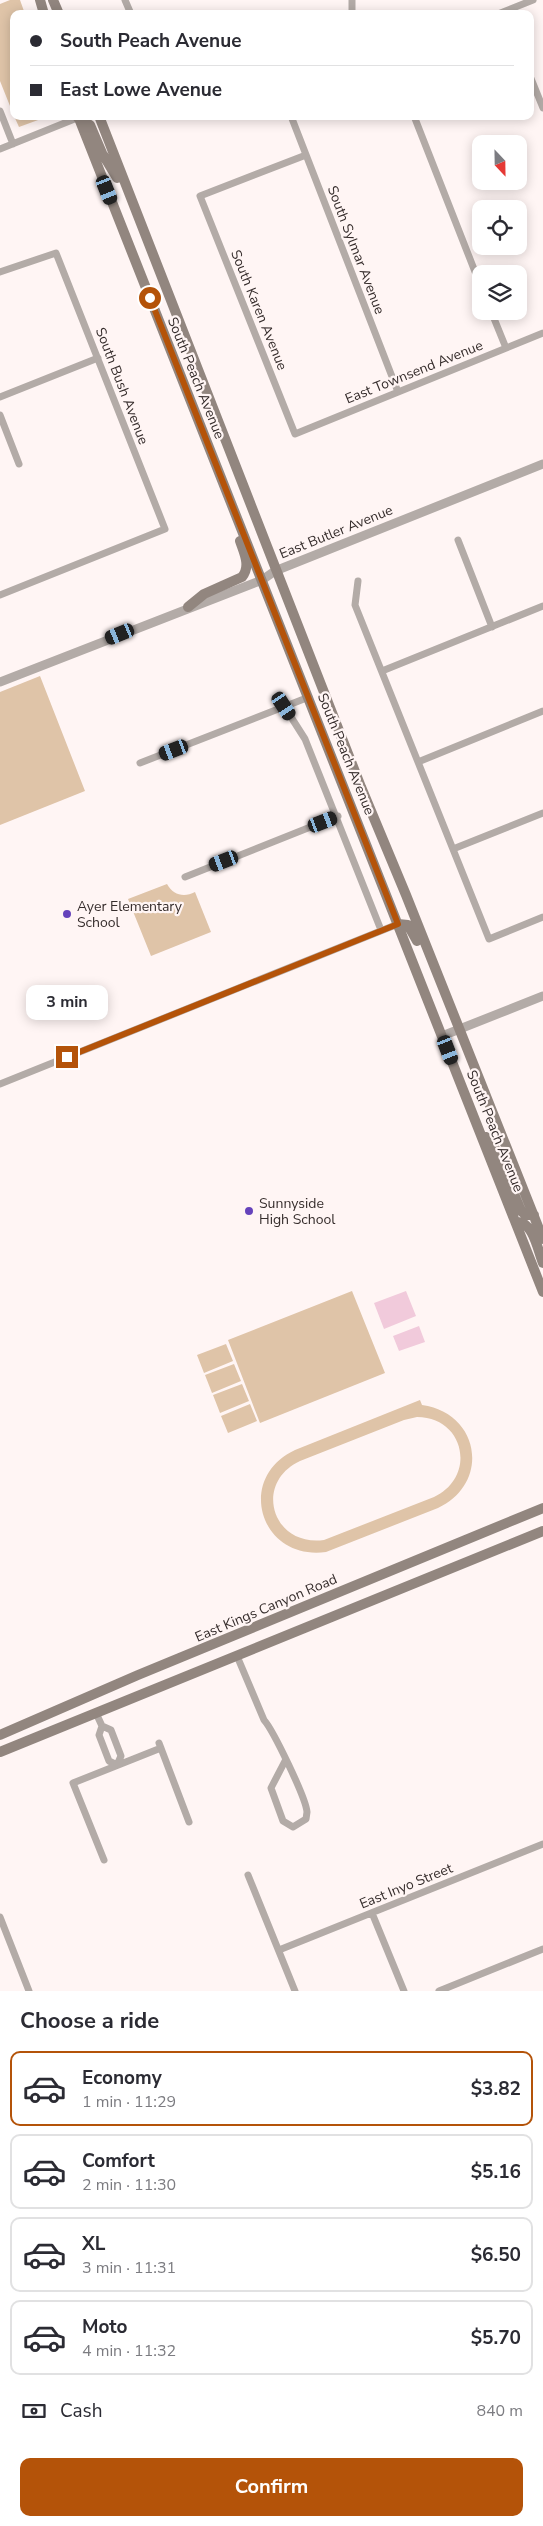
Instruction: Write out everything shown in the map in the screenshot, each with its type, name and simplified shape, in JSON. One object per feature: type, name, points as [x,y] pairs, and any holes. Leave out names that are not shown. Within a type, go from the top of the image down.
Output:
[{"type":"main road","name":"South Peach Avenue","points":[[81,120],[543,1292]]},
{"type":"main road","points":[[84,120],[90,125],[102,153],[117,178],[143,232]]},
{"type":"main road","name":"South Peach Avenue","points":[[101,120],[275,571],[543,1239]]},
{"type":"main road","points":[[188,607],[204,594],[245,574],[246,560],[234,521],[234,511]]},
{"type":"main road","points":[[398,924],[405,923],[411,928],[430,970],[436,972]]},
{"type":"main road","points":[[477,1124],[496,1150],[521,1212],[526,1215],[534,1215]]},
{"type":"main road","points":[[516,1222],[527,1225],[543,1263]]},
{"type":"main road","name":"East Kings Canyon Road","points":[[0,1735],[138,1675],[543,1508]]},
{"type":"main road","points":[[0,1752],[543,1531]]},
{"type":"street","points":[[509,10],[533,0]]},
{"type":"street","points":[[534,86],[543,108]]},
{"type":"street","points":[[0,111],[13,144]]},
{"type":"street","points":[[0,149],[73,120]]},
{"type":"street","name":"South Sylmar Avenue","points":[[293,120],[398,392]]},
{"type":"street","points":[[416,120],[473,265]]},
{"type":"street","name":"South Karen Avenue","points":[[295,434],[200,196],[306,155]]},
{"type":"street","name":"South Bush Avenue","points":[[0,272],[56,254],[164,529],[0,595]]},
{"type":"street","points":[[495,320],[506,348]]},
{"type":"street","name":"East Townsend Avenue","points":[[295,434],[543,333]]},
{"type":"street","points":[[0,397],[98,358]]},
{"type":"street","points":[[0,414],[19,464]]},
{"type":"street","name":"East Butler Avenue","points":[[0,682],[188,607],[262,580],[275,571],[542,466]]},
{"type":"street","points":[[458,540],[492,627]]},
{"type":"street","points":[[358,581],[355,605],[489,938],[543,917]]},
{"type":"street","points":[[382,671],[543,606]]},
{"type":"street","points":[[140,763],[309,697]]},
{"type":"street","points":[[284,706],[305,739],[338,816],[382,930]]},
{"type":"street","points":[[418,762],[543,711]]},
{"type":"street","points":[[453,849],[543,813]]},
{"type":"street","points":[[185,877],[338,816]]},
{"type":"street","points":[[0,1084],[398,924]]},
{"type":"street","points":[[442,1036],[543,996]]},
{"type":"street","points":[[237,1656],[264,1720],[271,1728],[285,1761],[292,1771],[307,1812],[306,1819],[294,1827],[283,1821],[271,1788],[285,1761]]},
{"type":"street","points":[[96,1712],[102,1726],[99,1735],[109,1761],[117,1765]]},
{"type":"street","points":[[102,1726],[111,1730],[122,1756],[117,1765]]},
{"type":"street","points":[[104,1860],[73,1783],[160,1745],[189,1822]]},
{"type":"street","name":"East Inyo Street","points":[[279,1950],[543,1844]]},
{"type":"street","points":[[248,1875],[295,1991]]},
{"type":"street","points":[[372,1913],[404,1991]]},
{"type":"street","points":[[0,1917],[29,1991]]},
{"type":"street","points":[[438,1991],[543,1949]]},
{"type":"shaded area","points":[[10,0],[20,0],[24,10],[10,10],[10,106],[0,81],[0,4]]},
{"type":"shaded area","points":[[16,120],[38,120],[19,127]]},
{"type":"shaded area","points":[[40,676],[85,791],[0,825],[0,692]]},
{"type":"shaded area","points":[[167,884],[172,891],[179,894],[187,895],[195,892],[211,932],[151,956],[128,899]]},
{"type":"shaded area","points":[[352,1291],[385,1373],[260,1423],[228,1340]]},
{"type":"shaded area","points":[[406,1291],[416,1316],[384,1329],[374,1303]]},
{"type":"shaded area","points":[[419,1326],[425,1342],[399,1351],[393,1336]]},
{"type":"shaded area","points":[[226,1344],[233,1361],[204,1373],[197,1355]]},
{"type":"shaded area","points":[[234,1364],[241,1381],[212,1393],[205,1375]]},
{"type":"shaded area","points":[[242,1384],[249,1401],[220,1413],[213,1395]]},
{"type":"shaded area","points":[[420,1400],[422,1405],[442,1411],[456,1421],[467,1435],[472,1450],[472,1467],[466,1482],[455,1497],[438,1508],[326,1552],[303,1551],[285,1544],[271,1531],[263,1515],[261,1497],[265,1479],[276,1463],[295,1450]],"holes":[[[417,1417],[433,1420],[446,1427],[455,1437],[460,1450],[460,1463],[456,1476],[448,1488],[434,1497],[324,1540],[306,1540],[292,1534],[281,1524],[275,1511],[273,1498],[277,1484],[285,1471],[300,1461],[404,1420]]]},
{"type":"shaded area","points":[[250,1404],[257,1421],[228,1433],[221,1416]]},
{"type":"place","name":"Ayer Elementary School","points":[[67,914]]},
{"type":"place","name":"Sunnyside High School","points":[[249,1211]]},
{"type":"route","points":[[67,1057],[398,924],[150,298]]}]
